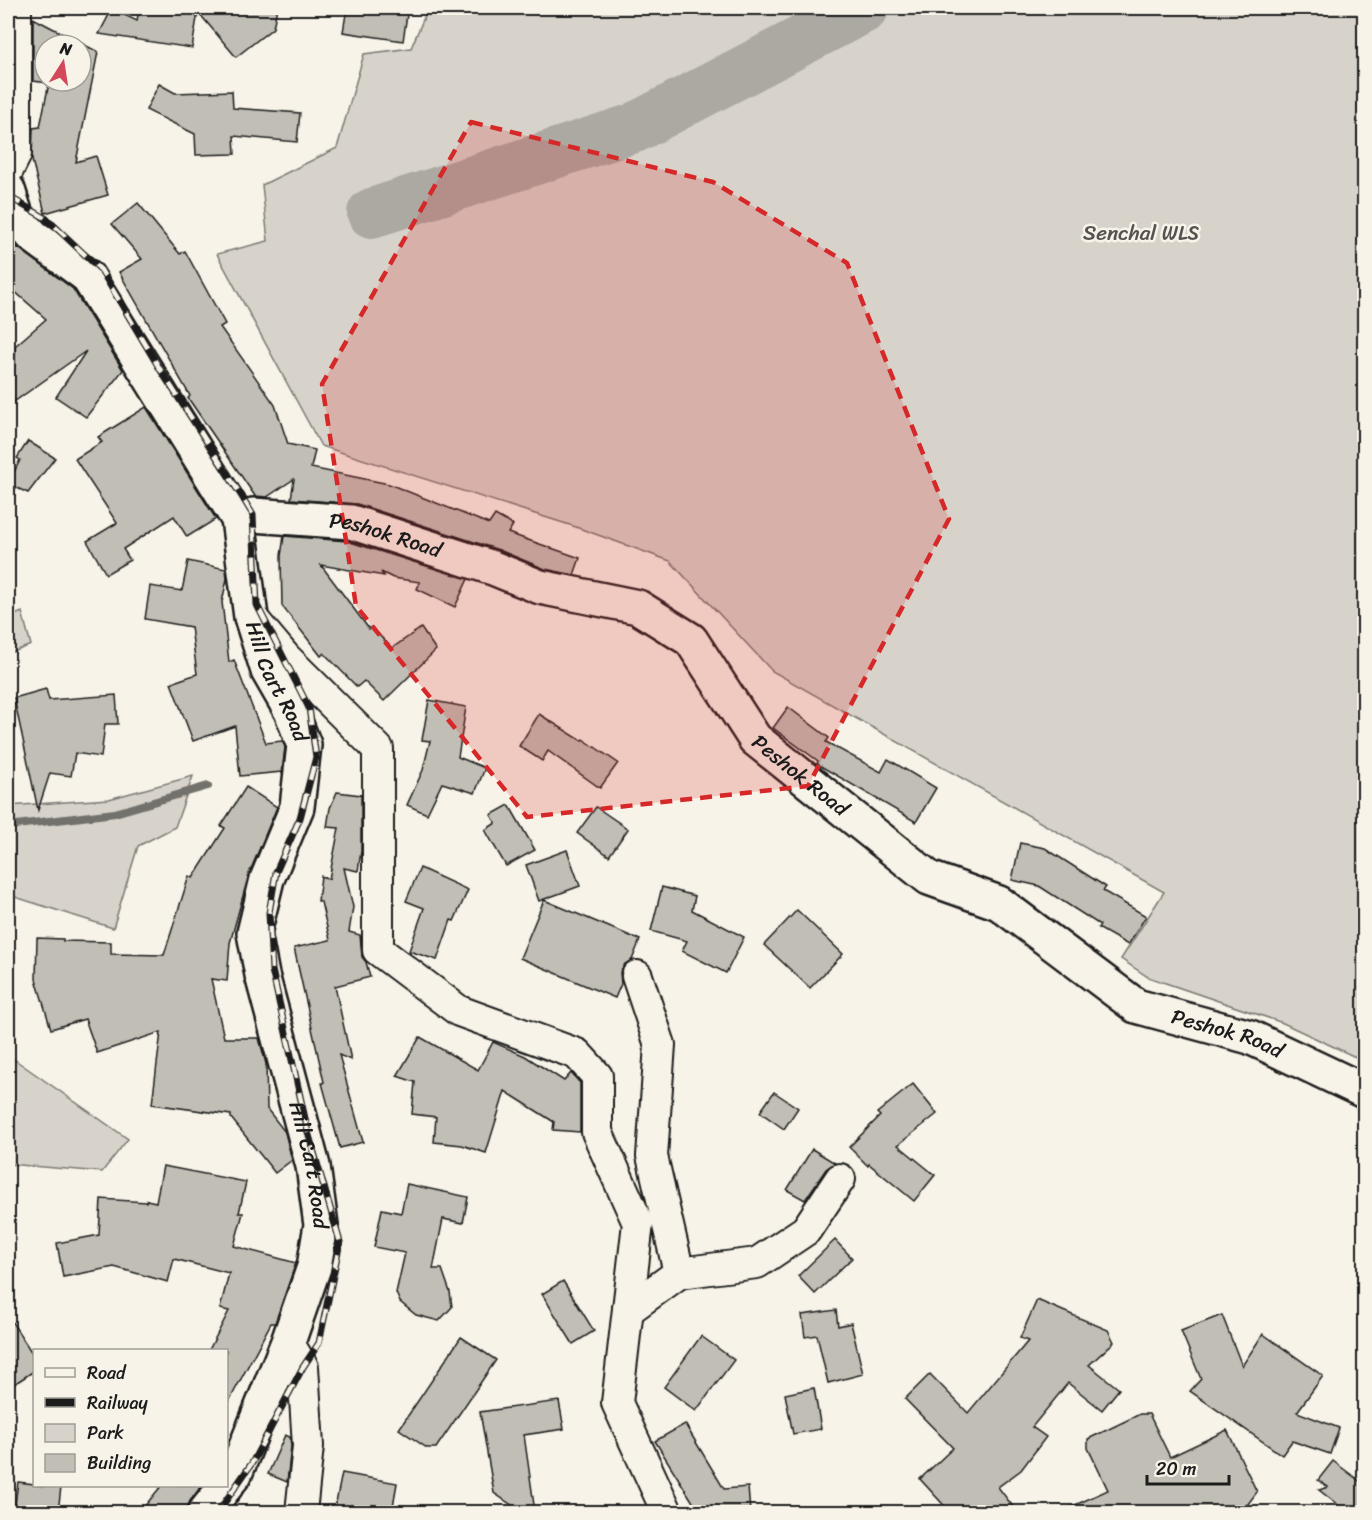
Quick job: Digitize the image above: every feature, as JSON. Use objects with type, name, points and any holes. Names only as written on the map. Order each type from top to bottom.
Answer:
[{"type":"main road","name":"Hill Cart Road","points":[[10,209],[33,236],[87,276],[237,519],[250,617],[268,670],[291,711],[304,745],[297,807],[267,879],[254,933],[262,975],[313,1166],[321,1224],[314,1267],[288,1342],[235,1474],[228,1483]]},
{"type":"main road","name":"Peshok Road","points":[[237,519],[252,515],[351,522],[493,568],[540,587],[638,607],[691,640],[755,739],[929,878],[999,903],[1136,1006],[1250,1037],[1365,1091]]},
{"type":"main road","name":"Hill Cart Road","points":[[205,1512],[224,1487]]},
{"type":"street","points":[[8,170],[16,154],[16,8]]},
{"type":"street","points":[[250,617],[285,657],[378,749],[378,950],[459,1011],[577,1054],[597,1076],[597,1132],[638,1223],[617,1404],[667,1512]]},
{"type":"street","points":[[638,976],[660,1045],[652,1156],[679,1273]]},
{"type":"street","points":[[628,1310],[679,1273],[757,1263],[806,1230],[840,1179]]},
{"type":"street","points":[[288,1342],[303,1367],[308,1446],[301,1512]]},
{"type":"highlighted area","points":[[471,122],[713,182],[847,263],[949,519],[808,786],[527,817],[356,606],[322,384]]},
{"type":"green space","name":"Senchal WLS","points":[[428,8],[825,8],[623,113],[370,204],[354,220],[374,226],[638,135],[882,8],[1364,8],[1364,1061],[1283,1023],[1148,977],[1121,959],[1164,892],[772,671],[670,561],[573,526],[321,446],[217,254],[268,241],[262,185],[337,148],[364,54],[411,48]]},
{"type":"green space","points":[[22,612],[31,645],[8,654],[8,618]]},
{"type":"green space","points":[[193,776],[175,827],[138,846],[113,928],[12,896],[8,898],[8,806],[109,799]]},
{"type":"green space","points":[[8,1055],[128,1139],[102,1172],[8,1164]]},
{"type":"building","points":[[139,8],[277,8],[273,28],[236,57],[198,12],[192,48],[99,34],[112,9],[137,21]]},
{"type":"building","points":[[347,8],[408,8],[403,41],[343,32]]},
{"type":"building","points":[[33,18],[62,33],[33,33]]},
{"type":"building","points":[[93,49],[98,52],[93,77]]},
{"type":"building","points":[[159,84],[175,93],[232,91],[233,108],[300,113],[297,142],[234,136],[235,154],[196,155],[195,134],[146,110]]},
{"type":"building","points":[[47,93],[90,93],[76,162],[96,156],[108,195],[45,213],[32,160],[33,128],[40,127]]},
{"type":"building","points":[[138,203],[180,254],[185,251],[225,324],[220,327],[275,405],[288,444],[315,450],[311,468],[389,484],[489,524],[495,515],[513,525],[508,533],[580,558],[574,575],[545,569],[499,550],[357,504],[291,499],[294,479],[267,497],[255,496],[188,398],[190,396],[119,272],[142,259],[112,224]]},
{"type":"building","points":[[8,244],[20,249],[73,289],[123,370],[86,417],[56,397],[86,351],[8,406],[8,369],[15,364],[15,346],[46,319],[8,288]]},
{"type":"building","points":[[146,407],[216,519],[187,537],[174,516],[123,549],[130,560],[106,574],[87,541],[117,523],[75,459],[102,442],[98,437]]},
{"type":"building","points":[[28,441],[55,458],[28,493],[8,484],[20,460],[17,458]]},
{"type":"building","points":[[284,536],[347,541],[468,579],[455,607],[417,589],[420,582],[393,578],[381,572],[384,576],[321,565],[369,629],[371,627],[392,648],[421,628],[436,650],[384,701],[364,681],[357,687],[324,653],[321,656],[282,606],[281,556]]},
{"type":"building","points":[[188,561],[226,569],[227,579],[222,602],[229,662],[234,660],[266,743],[282,741],[285,747],[282,772],[240,776],[235,726],[193,741],[171,683],[197,674],[191,627],[145,619],[150,586],[182,591]]},
{"type":"building","points":[[46,689],[49,700],[116,695],[118,724],[105,724],[101,757],[75,753],[71,776],[50,773],[38,810],[14,698]]},
{"type":"building","points":[[429,700],[466,707],[458,757],[485,768],[475,793],[442,783],[427,814],[407,805],[423,770],[430,741],[422,740]]},
{"type":"building","points":[[788,707],[829,738],[826,742],[881,772],[888,759],[936,788],[916,822],[817,764],[818,761],[773,728]]},
{"type":"building","points":[[539,714],[582,741],[583,739],[618,763],[600,788],[548,751],[542,761],[519,746]]},
{"type":"building","points":[[246,787],[277,807],[249,874],[230,943],[227,981],[211,979],[224,1038],[259,1038],[266,1064],[267,1109],[285,1132],[292,1160],[275,1173],[231,1118],[231,1115],[152,1104],[161,1032],[97,1053],[85,1019],[51,1029],[36,979],[37,938],[111,942],[111,954],[164,955],[189,876],[193,878],[225,828],[221,826]]},
{"type":"building","points":[[337,792],[361,795],[361,851],[358,871],[344,868],[353,907],[349,932],[360,935],[362,957],[366,962],[370,977],[335,986],[351,1060],[339,1055],[363,1142],[340,1148],[322,1083],[324,1082],[294,948],[330,940],[321,902],[318,901],[321,876],[329,879],[339,828],[327,827],[330,808]]},
{"type":"building","points":[[509,805],[535,850],[506,866],[485,830],[496,823],[491,815]]},
{"type":"building","points":[[596,807],[628,829],[609,856],[577,833]]},
{"type":"building","points":[[1020,843],[1045,848],[1106,887],[1103,891],[1146,916],[1128,945],[1098,928],[1100,925],[1039,886],[1012,880]]},
{"type":"building","points":[[567,850],[580,886],[539,901],[526,865]]},
{"type":"building","points":[[420,868],[468,890],[454,921],[451,920],[437,960],[409,951],[424,908],[406,901]]},
{"type":"building","points":[[662,887],[695,896],[692,910],[744,937],[726,973],[682,951],[687,941],[651,931]]},
{"type":"building","points":[[544,900],[640,940],[632,960],[625,964],[620,972],[621,984],[615,998],[520,958]]},
{"type":"building","points":[[797,910],[843,954],[810,988],[764,945]]},
{"type":"building","points":[[420,1037],[478,1070],[493,1042],[525,1056],[564,1081],[571,1073],[580,1083],[580,1132],[553,1130],[554,1122],[505,1091],[486,1153],[462,1145],[434,1142],[436,1117],[412,1114],[415,1082],[397,1076]]},
{"type":"building","points":[[913,1084],[937,1114],[898,1145],[935,1175],[914,1201],[869,1164],[868,1166],[849,1147],[880,1116],[877,1113]]},
{"type":"building","points":[[774,1092],[798,1108],[784,1129],[760,1112]]},
{"type":"building","points":[[812,1149],[835,1163],[826,1169],[805,1200],[787,1190]]},
{"type":"building","points":[[163,1166],[246,1182],[239,1213],[243,1213],[234,1246],[296,1263],[275,1323],[271,1323],[228,1403],[228,1349],[210,1349],[229,1311],[220,1309],[229,1273],[174,1259],[168,1282],[114,1267],[63,1277],[57,1243],[99,1235],[101,1199],[156,1202]]},
{"type":"building","points":[[407,1184],[468,1197],[463,1223],[443,1219],[433,1269],[442,1269],[450,1292],[452,1307],[439,1321],[416,1315],[400,1302],[396,1293],[405,1253],[374,1247],[382,1209],[401,1213]]},
{"type":"building","points":[[835,1240],[852,1258],[815,1294],[798,1276]]},
{"type":"building","points":[[563,1281],[594,1331],[573,1344],[542,1294]]},
{"type":"building","points":[[1037,1300],[1108,1330],[1114,1342],[1089,1365],[1119,1389],[1102,1410],[1068,1383],[1032,1427],[1046,1437],[1021,1470],[998,1487],[1017,1512],[950,1512],[920,1479],[953,1448],[905,1399],[930,1374],[968,1413],[1028,1341],[1020,1338]]},
{"type":"building","points":[[836,1310],[838,1326],[851,1323],[863,1374],[828,1383],[817,1335],[805,1337],[802,1315]]},
{"type":"building","points":[[1222,1315],[1242,1366],[1263,1334],[1323,1376],[1297,1412],[1339,1428],[1330,1454],[1292,1441],[1282,1455],[1190,1391],[1201,1379],[1181,1331]]},
{"type":"building","points":[[8,1316],[33,1354],[33,1372],[8,1388]]},
{"type":"building","points":[[701,1336],[734,1360],[696,1411],[664,1387]]},
{"type":"building","points":[[461,1337],[496,1360],[436,1448],[427,1448],[399,1429]]},
{"type":"building","points":[[814,1388],[821,1429],[793,1434],[785,1394]]},
{"type":"building","points":[[559,1401],[564,1429],[524,1435],[535,1512],[522,1512],[494,1493],[480,1412]]},
{"type":"building","points":[[1140,1414],[1149,1414],[1170,1457],[1227,1430],[1257,1492],[1242,1512],[1060,1512],[1108,1490],[1088,1448],[1088,1439]]},
{"type":"building","points":[[685,1424],[724,1489],[748,1487],[750,1512],[699,1512],[655,1441]]},
{"type":"building","points":[[285,1435],[290,1437],[291,1446],[287,1482],[268,1474]]},
{"type":"building","points":[[1333,1461],[1365,1485],[1365,1512],[1347,1512],[1319,1490],[1328,1487],[1318,1480]]},
{"type":"building","points":[[342,1473],[397,1483],[392,1512],[334,1512]]},
{"type":"building","points":[[18,1482],[33,1484],[33,1487],[61,1487],[58,1512],[14,1512]]},
{"type":"building","points":[[160,1487],[200,1487],[190,1501],[187,1512],[140,1512]]},
{"type":"waterway","points":[[372,213],[634,128],[864,8]]},
{"type":"waterway","points":[[8,826],[115,813],[208,786]]},
{"type":"railway","points":[[8,198],[47,219],[101,270],[160,369],[253,515],[257,605],[309,708],[316,757],[300,818],[276,872],[269,913],[272,970],[308,1132],[340,1242],[319,1343],[303,1367],[252,1463],[218,1512]]}]
